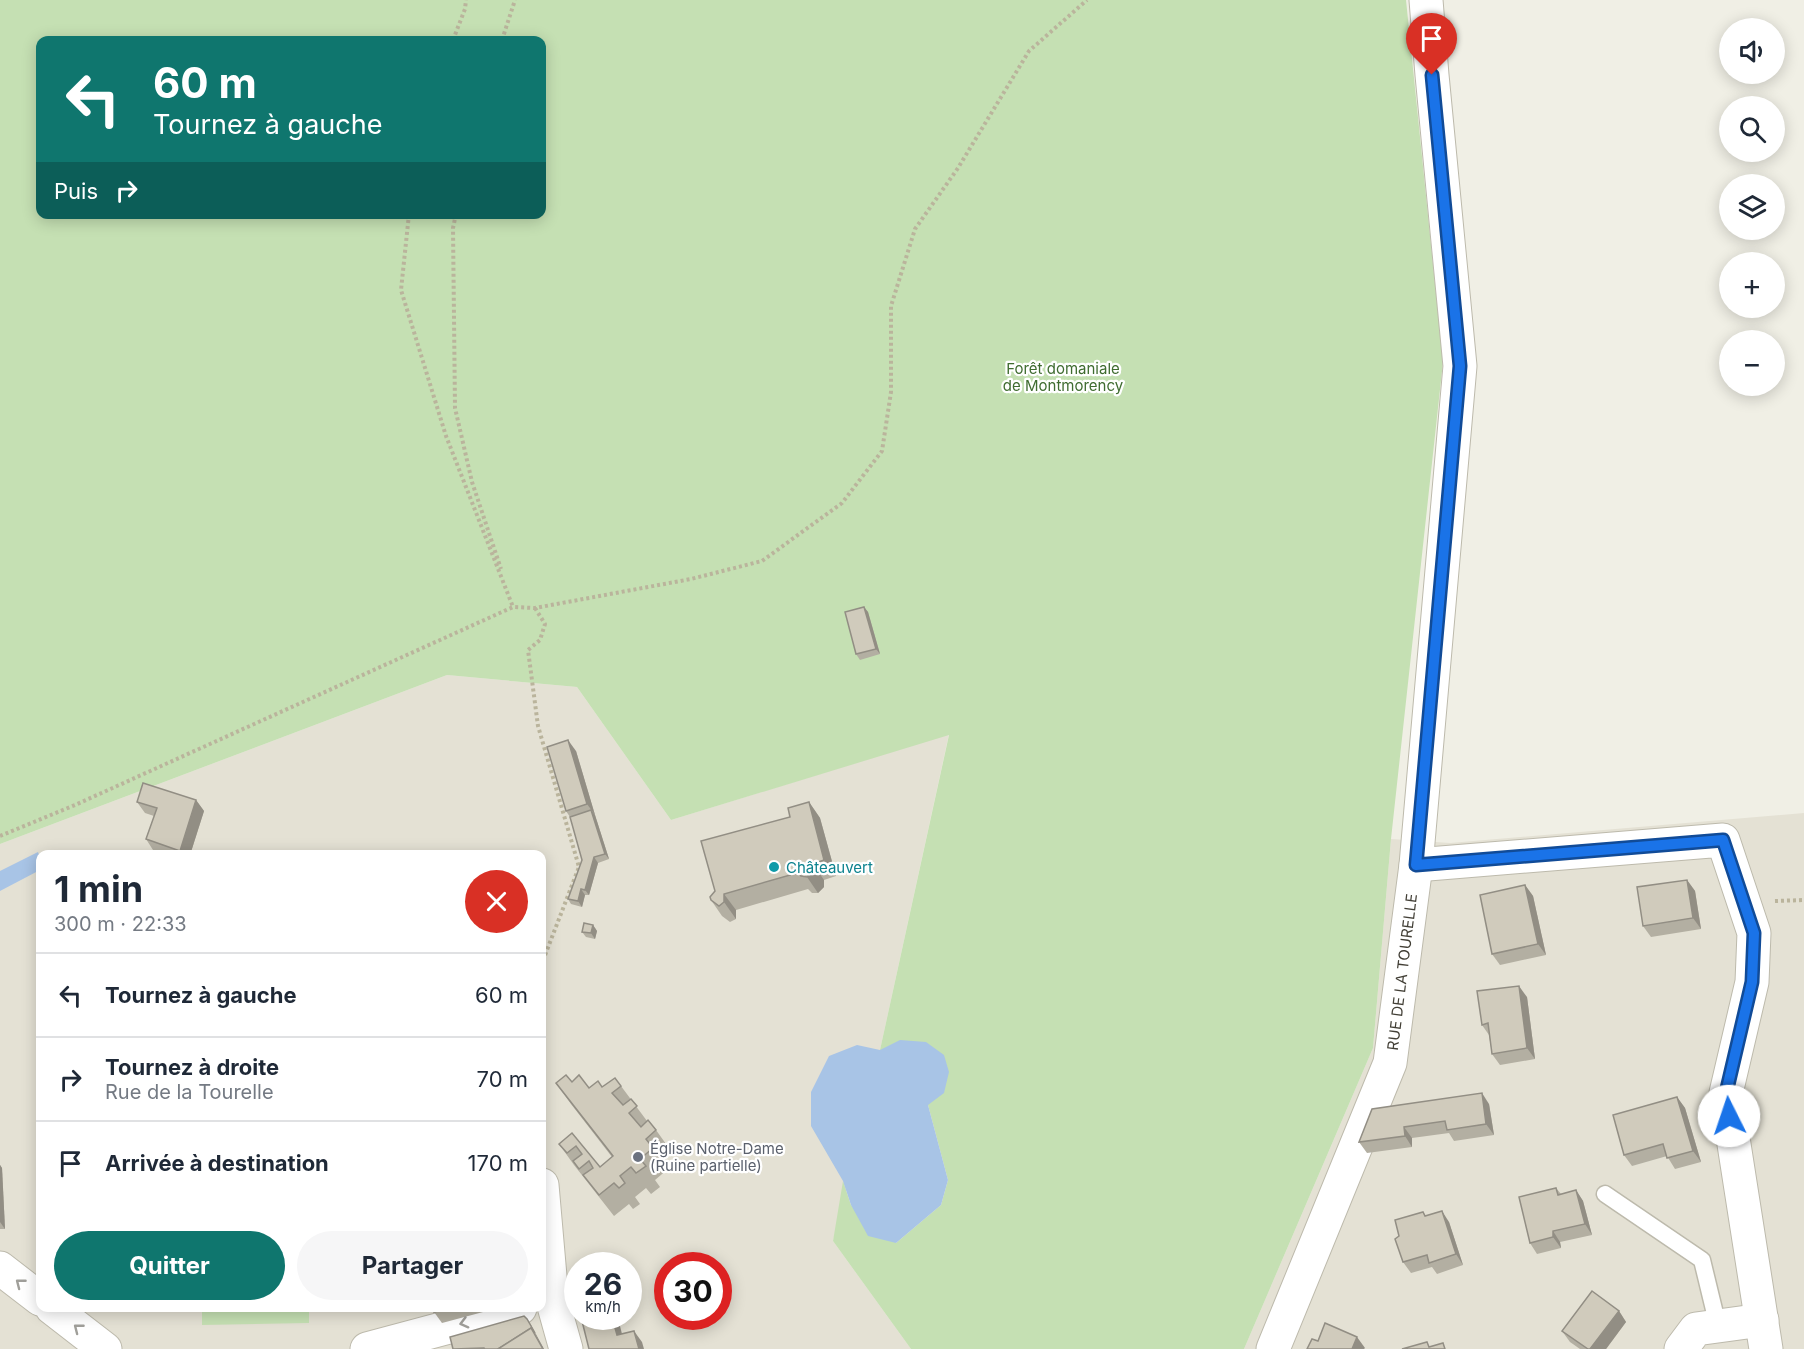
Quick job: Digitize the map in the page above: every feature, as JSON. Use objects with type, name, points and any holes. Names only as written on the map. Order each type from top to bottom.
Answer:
[{"type":"street","name":"RUE DE LA TOURELLE","points":[[1273,1349],[1390,1063],[1416,865],[1460,366],[1426,0]]},
{"type":"street","points":[[1416,865],[1723,840],[1754,933],[1752,982],[1726,1093],[1764,1335],[1718,1326],[1696,1329],[1681,1349]]},
{"type":"street","points":[[0,1268],[36,1296]]},
{"type":"street","points":[[546,1278],[547,1301],[566,1349]]},
{"type":"street","points":[[57,1312],[105,1349]]},
{"type":"street","points":[[367,1349],[505,1312]]},
{"type":"lane","points":[[1605,1194],[1702,1260],[1718,1326]]},
{"type":"path","points":[[455,36],[466,0]]},
{"type":"path","points":[[503,36],[515,0]]},
{"type":"path","points":[[0,836],[75,805],[513,607],[535,608],[691,579],[762,561],[842,503],[882,451],[891,392],[891,306],[915,229],[958,168],[1029,51],[1087,0]]},
{"type":"path","points":[[408,219],[401,290],[446,436],[513,607]]},
{"type":"path","points":[[455,219],[453,228],[455,408],[472,482],[513,607]]},
{"type":"path","points":[[535,608],[545,624],[540,640],[528,650],[538,726],[579,867],[546,953]]},
{"type":"shaded area","points":[[447,675],[577,687],[671,820],[949,734],[880,1050],[833,1241],[911,1349],[0,1349],[0,844]]},
{"type":"shaded area","points":[[1804,813],[1804,1349],[1244,1349],[1373,1048],[1391,839],[1450,843]]},
{"type":"green space","name":"Forêt domaniale de Montmorency","points":[[0,0],[1406,0],[1443,362],[1391,839],[1373,1048],[1244,1349],[911,1349],[833,1241],[843,1181],[851,1205],[896,1243],[941,1205],[948,1180],[928,1105],[880,1050],[949,735],[671,820],[577,687],[447,675],[0,844]]},
{"type":"green space","points":[[202,1312],[309,1312],[309,1323],[202,1325]]},
{"type":"water","points":[[36,853],[36,872],[0,891],[0,871]]},
{"type":"water","points":[[900,1040],[926,1042],[944,1055],[949,1072],[944,1093],[928,1105],[948,1180],[941,1205],[896,1243],[868,1236],[851,1205],[843,1181],[811,1126],[811,1092],[829,1056],[857,1045],[880,1050]]},
{"type":"building","points":[[864,607],[876,649],[856,654],[845,612]]},
{"type":"building","points":[[568,740],[587,804],[566,811],[547,747]]},
{"type":"building","points":[[143,783],[196,800],[180,850],[146,839],[157,808],[137,802]]},
{"type":"building","name":"Châteauvert","points":[[809,802],[824,860],[813,864],[813,870],[807,877],[797,873],[724,894],[724,902],[719,906],[711,900],[710,897],[715,891],[701,841],[790,817],[788,808]]},
{"type":"building","points":[[591,810],[605,854],[594,857],[585,890],[581,889],[578,901],[568,899],[582,860],[570,817]]},
{"type":"building","points":[[1687,880],[1693,918],[1643,926],[1637,887]]},
{"type":"building","points":[[1525,885],[1538,944],[1492,954],[1480,895]]},
{"type":"building","points":[[584,923],[593,925],[591,933],[582,932]]},
{"type":"building","points":[[1519,986],[1527,1048],[1492,1054],[1488,1023],[1482,1025],[1477,991]]},
{"type":"building","name":"Église Notre-Dame (Ruine partielle)","points":[[566,1075],[572,1082],[579,1075],[589,1088],[598,1081],[602,1087],[615,1078],[621,1086],[612,1093],[623,1105],[631,1099],[637,1106],[629,1113],[641,1127],[648,1120],[656,1130],[646,1139],[653,1148],[640,1159],[646,1166],[636,1173],[631,1167],[620,1176],[625,1183],[619,1188],[614,1183],[599,1195],[583,1175],[593,1168],[589,1161],[579,1169],[573,1161],[582,1154],[576,1146],[567,1153],[559,1144],[572,1133],[600,1167],[613,1156],[556,1083]]},
{"type":"building","points":[[1482,1093],[1486,1124],[1447,1130],[1445,1121],[1404,1127],[1405,1136],[1359,1142],[1372,1109]]},
{"type":"building","points":[[1677,1097],[1693,1151],[1667,1158],[1663,1144],[1624,1155],[1613,1115]]},
{"type":"building","points":[[1556,1188],[1558,1195],[1576,1190],[1585,1224],[1553,1231],[1553,1237],[1530,1243],[1519,1197]]},
{"type":"building","points":[[1442,1211],[1456,1254],[1429,1263],[1427,1255],[1403,1262],[1395,1239],[1399,1236],[1395,1220],[1423,1212],[1425,1216]]},
{"type":"building","points":[[1592,1291],[1619,1311],[1588,1349],[1562,1331]]},
{"type":"building","points":[[524,1316],[535,1333],[531,1328],[498,1349],[453,1349],[450,1337]]},
{"type":"building","points":[[1325,1323],[1357,1337],[1352,1349],[1307,1349],[1312,1339],[1318,1341]]},
{"type":"building","points":[[531,1328],[543,1349],[498,1349]]},
{"type":"building","points":[[584,1330],[616,1330],[617,1335],[634,1331],[639,1349],[589,1349]]},
{"type":"building","points":[[1427,1342],[1429,1347],[1443,1343],[1445,1349],[1402,1349]]},
{"type":"place","name":"Châteauvert","points":[[774,867]]},
{"type":"place","name":"Église Notre-Dame (Ruine partielle)","points":[[638,1157]]},
{"type":"route","points":[[1432,75],[1460,366],[1416,865],[1723,840],[1754,933],[1752,982],[1726,1093],[1729,1116]]}]
